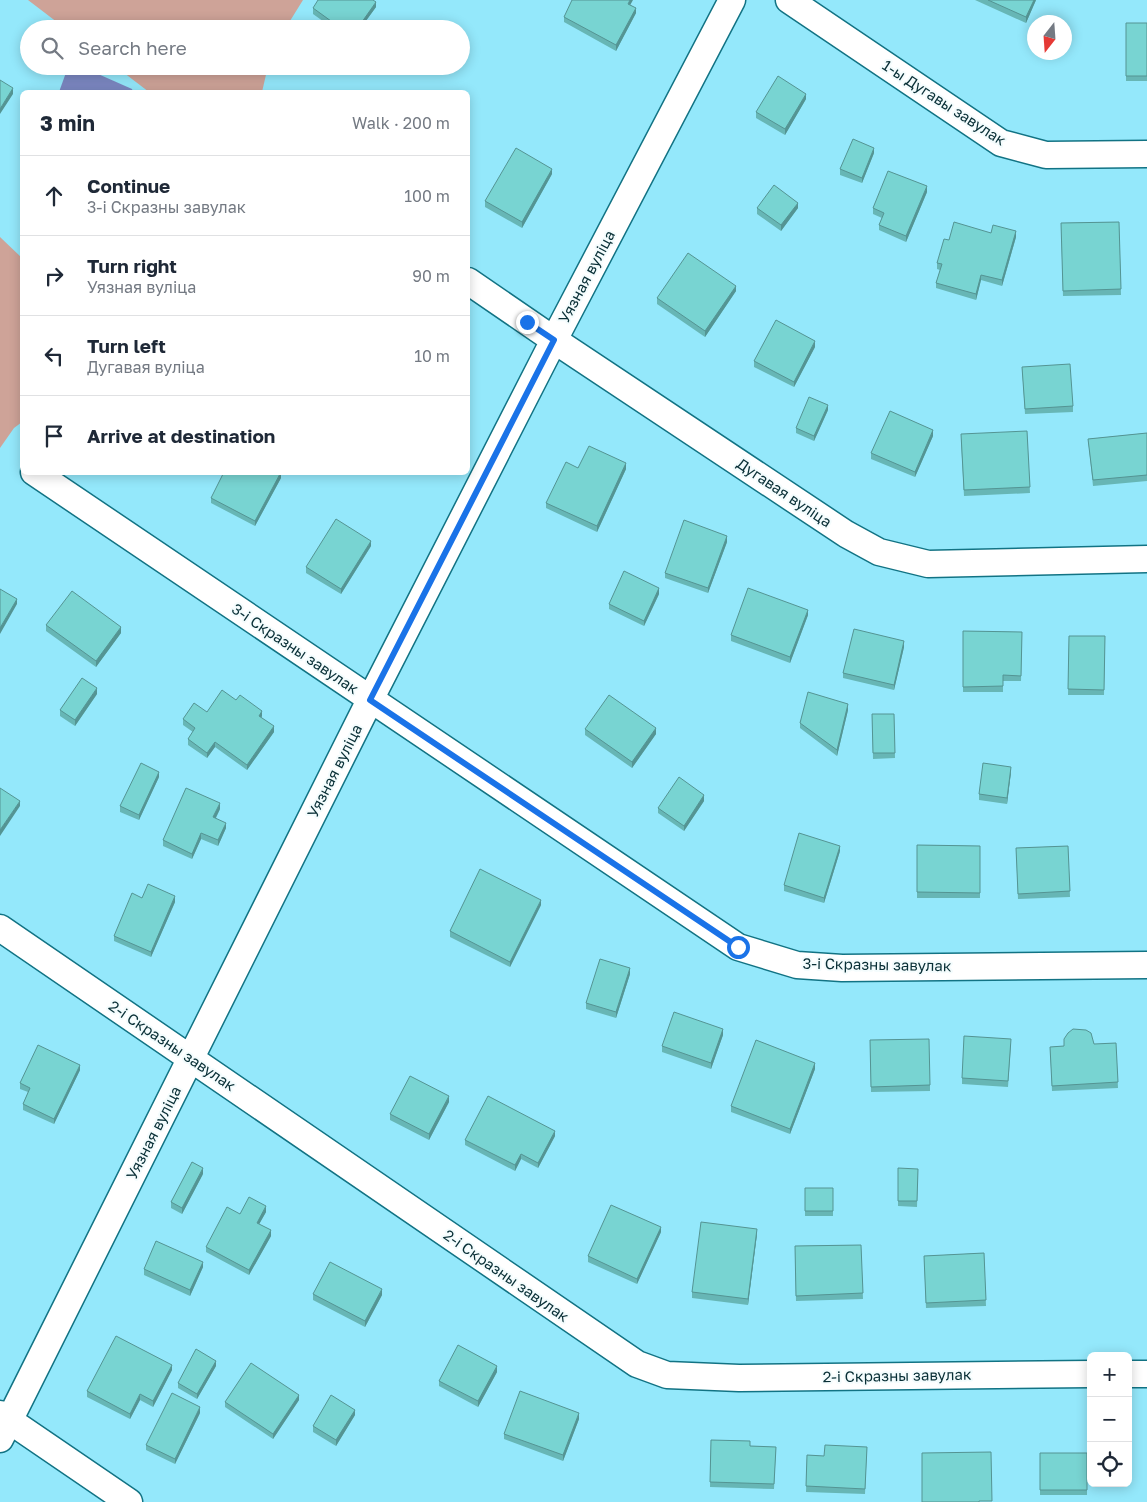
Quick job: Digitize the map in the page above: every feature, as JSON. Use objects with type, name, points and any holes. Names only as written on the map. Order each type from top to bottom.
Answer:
[{"type":"street","name":"Уязная вуліца","points":[[3,1424],[191,1058],[370,700],[554,340],[732,0]]},
{"type":"street","name":"1-ы Дугавы завулак","points":[[789,0],[1001,143],[1046,155],[1147,154]]},
{"type":"street","name":"Дугавая вуліца","points":[[470,281],[554,340],[846,534],[879,552],[928,564],[1147,559]]},
{"type":"street","name":"3-і Скразны завулак","points":[[38,475],[738,947],[796,965],[842,968],[1147,965]]},
{"type":"street","name":"2-і Скразны завулак","points":[[0,928],[637,1364],[667,1375],[739,1378],[1087,1374]]},
{"type":"street","points":[[1132,1374],[1147,1374]]},
{"type":"street","points":[[3,1424],[129,1502]]},
{"type":"shaded area","points":[[28,0],[303,0],[291,20],[54,20]]},
{"type":"shaded area","points":[[127,75],[266,75],[262,90],[146,90]]},
{"type":"shaded area","points":[[0,237],[20,256],[20,424],[14,428],[0,448]]},
{"type":"water","points":[[65,75],[100,75],[132,90],[60,90]]},
{"type":"building","points":[[318,0],[373,0],[376,2],[363,20],[330,20],[313,8]]},
{"type":"building","points":[[572,0],[630,0],[628,4],[636,8],[616,45],[564,17]]},
{"type":"building","points":[[988,0],[1034,0],[1026,17]]},
{"type":"building","points":[[1126,23],[1147,23],[1147,76],[1126,76]]},
{"type":"building","points":[[778,76],[806,94],[785,129],[756,112]]},
{"type":"building","points":[[0,80],[13,88],[0,109]]},
{"type":"building","points":[[853,139],[874,148],[862,178],[840,169]]},
{"type":"building","points":[[516,148],[552,169],[522,222],[485,201]]},
{"type":"building","points":[[888,171],[927,186],[906,236],[879,225],[884,213],[873,208]]},
{"type":"building","points":[[774,185],[798,203],[781,225],[757,208]]},
{"type":"building","points":[[954,222],[991,233],[993,225],[1016,231],[1002,280],[981,275],[976,294],[936,283],[942,264],[937,263],[944,239],[949,240]]},
{"type":"building","points":[[1119,222],[1121,289],[1063,291],[1061,223]]},
{"type":"building","points":[[688,253],[736,286],[705,331],[657,298]]},
{"type":"building","points":[[776,320],[815,341],[794,382],[754,361]]},
{"type":"building","points":[[1070,364],[1073,406],[1025,409],[1022,367]]},
{"type":"building","points":[[809,397],[828,405],[814,436],[796,428]]},
{"type":"building","points":[[890,411],[933,430],[915,472],[871,453]]},
{"type":"building","points":[[1027,431],[1030,487],[964,490],[961,434]]},
{"type":"building","points":[[1147,433],[1147,475],[1093,480],[1088,439]]},
{"type":"building","points":[[589,446],[626,463],[597,526],[546,503],[566,462],[578,468]]},
{"type":"building","points":[[222,475],[279,475],[255,521],[211,498]]},
{"type":"building","points":[[336,519],[371,541],[341,589],[306,567]]},
{"type":"building","points":[[684,520],[727,536],[708,588],[665,573]]},
{"type":"building","points":[[624,571],[659,588],[644,621],[609,604]]},
{"type":"building","points":[[748,588],[808,610],[790,657],[731,635]]},
{"type":"building","points":[[0,589],[17,599],[0,628]]},
{"type":"building","points":[[72,591],[121,627],[96,661],[46,625]]},
{"type":"building","points":[[854,629],[904,641],[894,685],[843,673]]},
{"type":"building","points":[[963,631],[1022,632],[1021,676],[1003,675],[1003,686],[963,687]]},
{"type":"building","points":[[1069,636],[1105,636],[1104,690],[1068,689]]},
{"type":"building","points":[[82,678],[97,688],[75,720],[60,710]]},
{"type":"building","points":[[222,690],[236,700],[240,695],[262,711],[259,716],[274,726],[247,765],[215,742],[207,753],[188,739],[195,728],[183,719],[194,703],[207,712]]},
{"type":"building","points":[[808,692],[848,704],[837,750],[800,723]]},
{"type":"building","points":[[609,695],[656,728],[632,762],[585,729]]},
{"type":"building","points":[[872,714],[894,714],[895,753],[873,753]]},
{"type":"building","points":[[141,763],[159,772],[139,815],[120,806]]},
{"type":"building","points":[[983,763],[1011,767],[1007,798],[979,794]]},
{"type":"building","points":[[679,777],[704,795],[684,826],[658,808]]},
{"type":"building","points":[[0,788],[20,801],[0,830]]},
{"type":"building","points":[[186,788],[220,803],[213,817],[226,823],[218,840],[201,833],[192,854],[163,840]]},
{"type":"building","points":[[799,833],[840,846],[824,898],[784,885]]},
{"type":"building","points":[[917,845],[980,846],[980,893],[917,892]]},
{"type":"building","points":[[1068,846],[1070,891],[1018,894],[1016,848]]},
{"type":"building","points":[[480,869],[541,900],[510,962],[450,931]]},
{"type":"building","points":[[148,884],[175,896],[151,952],[114,936],[132,893],[142,898]]},
{"type":"building","points":[[600,959],[630,968],[616,1012],[586,1003]]},
{"type":"building","points":[[674,1012],[723,1029],[711,1063],[662,1046]]},
{"type":"building","points":[[1073,1029],[1086,1030],[1091,1033],[1094,1044],[1116,1043],[1118,1082],[1052,1086],[1050,1047],[1064,1046],[1064,1039]]},
{"type":"building","points":[[964,1036],[1011,1039],[1008,1081],[962,1078]]},
{"type":"building","points":[[929,1039],[930,1085],[871,1087],[870,1040]]},
{"type":"building","points":[[756,1040],[815,1063],[790,1129],[731,1106]]},
{"type":"building","points":[[38,1045],[80,1065],[54,1119],[23,1104],[30,1088],[20,1083]]},
{"type":"building","points":[[410,1076],[449,1096],[429,1134],[390,1114]]},
{"type":"building","points":[[488,1096],[555,1131],[538,1163],[521,1154],[515,1165],[465,1140]]},
{"type":"building","points":[[192,1162],[203,1168],[182,1208],[171,1202]]},
{"type":"building","points":[[898,1168],[918,1169],[917,1201],[898,1201]]},
{"type":"building","points":[[805,1188],[833,1188],[833,1211],[805,1211]]},
{"type":"building","points":[[249,1197],[266,1206],[257,1223],[271,1230],[249,1270],[206,1247],[227,1207],[240,1214]]},
{"type":"building","points":[[611,1205],[661,1227],[637,1279],[588,1256]]},
{"type":"building","points":[[701,1222],[757,1229],[748,1299],[692,1292]]},
{"type":"building","points":[[156,1241],[203,1262],[190,1290],[144,1269]]},
{"type":"building","points":[[861,1245],[863,1293],[796,1296],[795,1246]]},
{"type":"building","points":[[984,1253],[986,1300],[926,1303],[924,1256]]},
{"type":"building","points":[[330,1262],[382,1289],[365,1321],[313,1294]]},
{"type":"building","points":[[116,1336],[172,1365],[153,1401],[140,1394],[130,1414],[87,1391]]},
{"type":"building","points":[[458,1345],[497,1366],[478,1401],[439,1381]]},
{"type":"building","points":[[196,1349],[216,1361],[197,1394],[178,1383]]},
{"type":"building","points":[[251,1363],[299,1395],[273,1434],[225,1402]]},
{"type":"building","points":[[520,1391],[579,1413],[563,1455],[504,1434]]},
{"type":"building","points":[[172,1393],[200,1407],[175,1459],[146,1445]]},
{"type":"building","points":[[331,1395],[355,1410],[336,1440],[313,1426]]},
{"type":"building","points":[[711,1440],[750,1441],[750,1446],[776,1447],[774,1484],[710,1482]]},
{"type":"building","points":[[825,1445],[867,1447],[865,1489],[806,1486],[807,1455],[824,1456]]},
{"type":"building","points":[[991,1452],[992,1501],[922,1502],[922,1453]]},
{"type":"building","points":[[1040,1453],[1087,1453],[1087,1490],[1040,1490]]},
{"type":"route","points":[[527,322],[554,340],[370,700],[738,947]]}]
